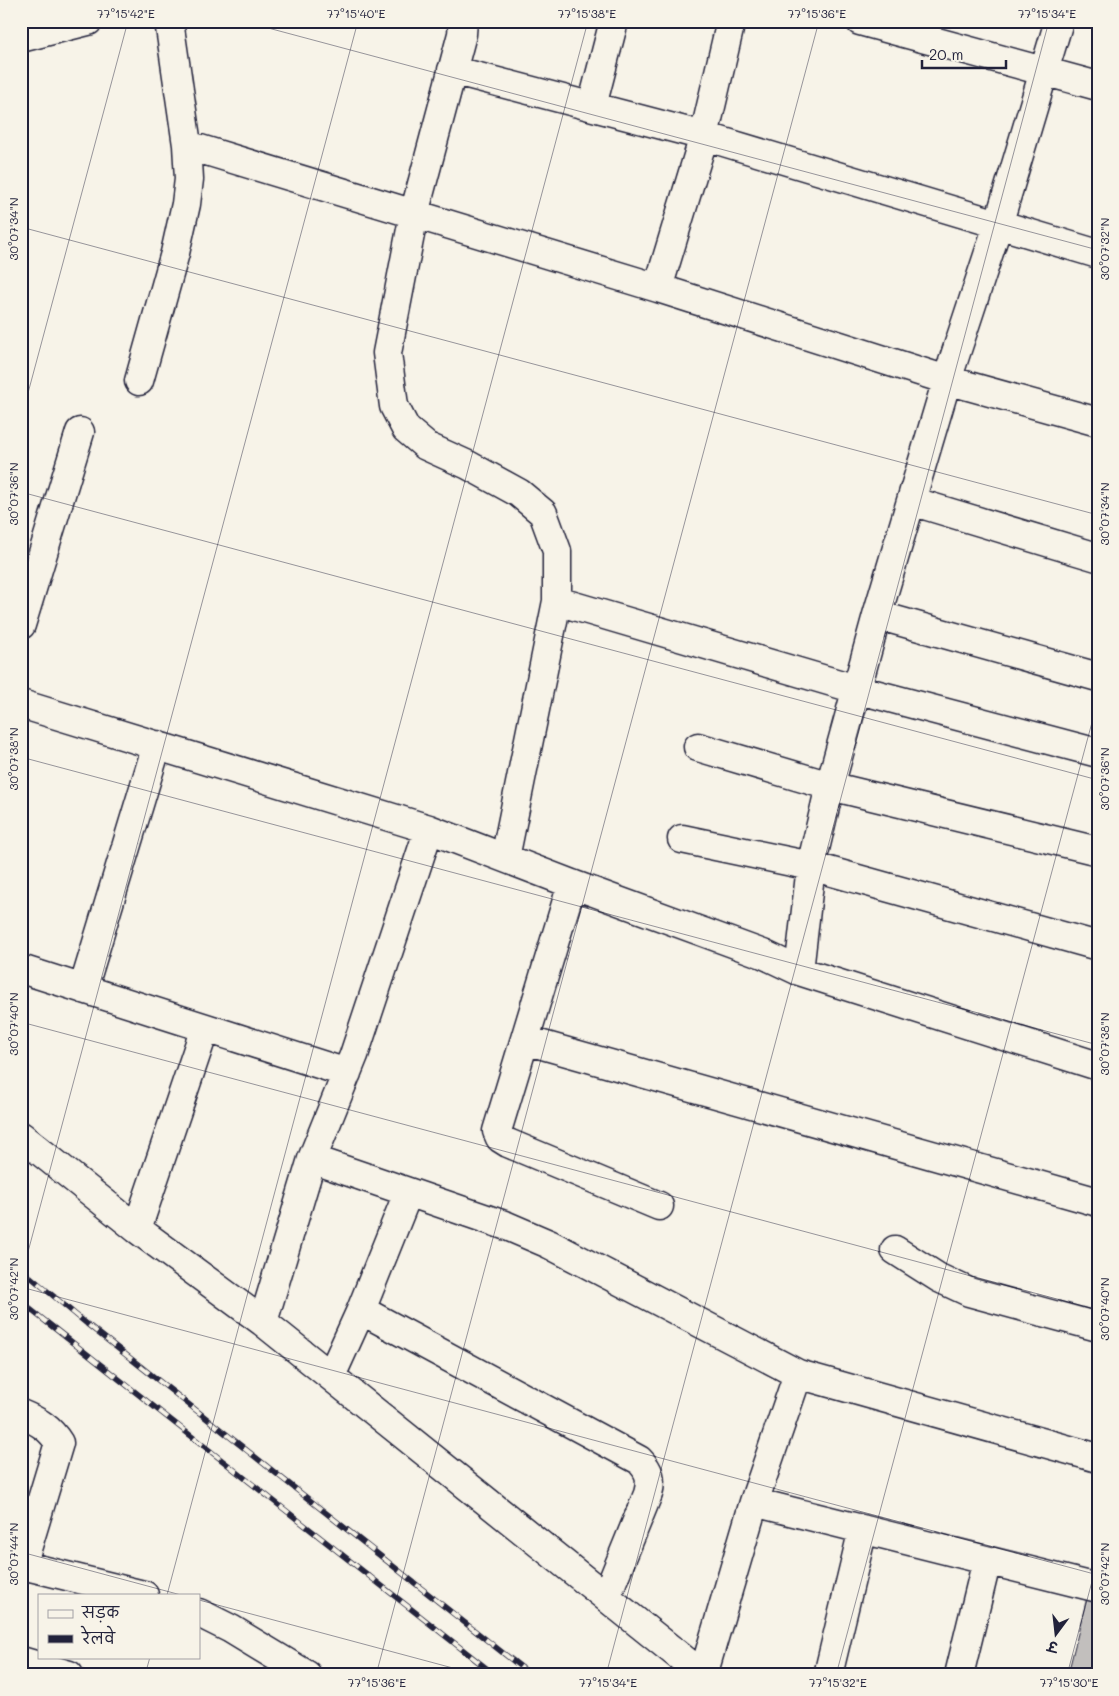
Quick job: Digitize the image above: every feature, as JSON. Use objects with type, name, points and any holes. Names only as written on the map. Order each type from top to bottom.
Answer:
[{"type":"street","points":[[22,40],[88,21]]},
{"type":"street","points":[[139,381],[175,253],[186,204],[188,179],[186,145],[169,21]]},
{"type":"street","points":[[463,21],[414,214],[387,353],[394,406],[406,429],[426,446],[468,465],[519,493],[543,513],[558,551],[557,601],[505,858]]},
{"type":"street","points":[[592,106],[614,21]]},
{"type":"street","points":[[658,288],[704,136],[731,21]]},
{"type":"street","points":[[860,21],[1098,86]]},
{"type":"street","points":[[799,971],[812,866],[830,786],[856,689],[911,501],[998,225],[1059,21]]},
{"type":"street","points":[[452,70],[704,136],[1098,254]]},
{"type":"street","points":[[186,145],[658,288],[948,380],[1098,422]]},
{"type":"street","points":[[21,625],[80,432]]},
{"type":"street","points":[[911,501],[1097,557]]},
{"type":"street","points":[[557,601],[856,689],[1098,752]]},
{"type":"street","points":[[877,615],[1098,677]]},
{"type":"street","points":[[21,704],[430,829],[572,884],[763,954],[799,971],[1098,1066]]},
{"type":"street","points":[[83,989],[157,746]]},
{"type":"street","points":[[698,747],[830,786],[1098,851]]},
{"type":"street","points":[[263,1322],[312,1159],[347,1073],[430,829]]},
{"type":"street","points":[[682,839],[812,866],[1098,946]]},
{"type":"street","points":[[572,884],[497,1131],[500,1138],[660,1206]]},
{"type":"street","points":[[21,970],[347,1073]]},
{"type":"street","points":[[137,1229],[205,1028]]},
{"type":"street","points":[[525,1040],[1098,1202]]},
{"type":"street","points":[[21,1136],[137,1229],[263,1322],[703,1675],[754,1502],[798,1374]]},
{"type":"street","points":[[312,1159],[507,1226],[549,1244],[798,1374],[1098,1458]]},
{"type":"street","points":[[331,1376],[362,1310],[408,1193]]},
{"type":"street","points":[[895,1250],[939,1278],[969,1292],[1098,1328]]},
{"type":"street","points":[[362,1310],[639,1460],[649,1470],[651,1483],[648,1494],[606,1597]]},
{"type":"street","points":[[21,1414],[37,1421],[52,1432],[59,1443],[22,1567],[140,1594]]},
{"type":"street","points":[[754,1502],[1098,1588]]},
{"type":"street","points":[[828,1675],[863,1529]]},
{"type":"street","points":[[958,1675],[987,1560]]},
{"type":"street","points":[[200,1614],[231,1629],[307,1675]]},
{"type":"street","points":[[21,1661],[69,1675]]},
{"type":"building","points":[[1088,1593],[1098,1595],[1098,1675],[1072,1675],[1068,1674]]},
{"type":"railway","points":[[21,1269],[87,1324],[531,1675]]},
{"type":"railway","points":[[21,1302],[495,1675]]}]
